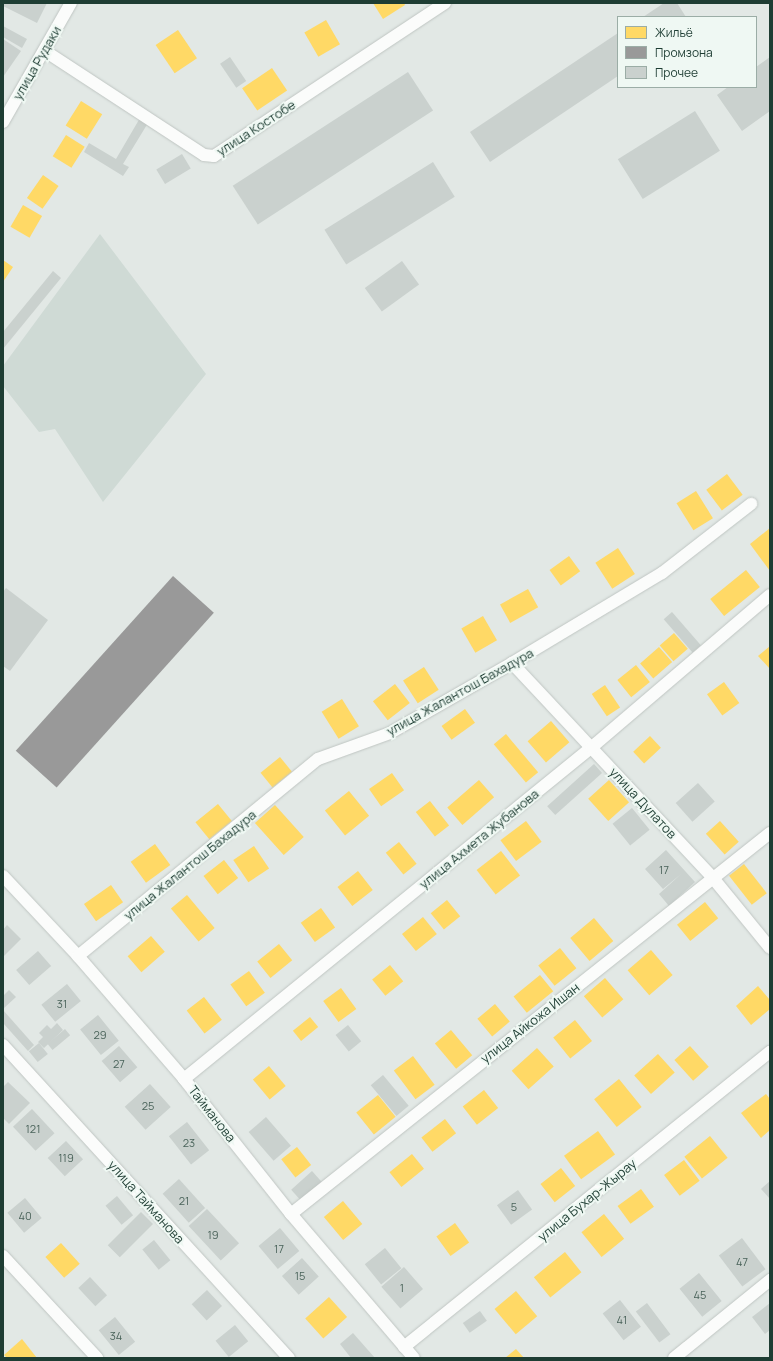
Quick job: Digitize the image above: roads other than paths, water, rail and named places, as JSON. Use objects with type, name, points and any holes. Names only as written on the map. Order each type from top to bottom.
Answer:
[{"type":"street","name":"улица Рудаки","points":[[3,122],[45,52],[71,3]]},
{"type":"street","name":"улица Костобе","points":[[45,52],[204,155],[214,156],[445,3]]},
{"type":"street","name":"улица Жалантош Бахадура","points":[[78,956],[318,759],[390,733],[512,663],[662,573],[751,504]]},
{"type":"street","name":"улица Ахмета Жубанова","points":[[184,1080],[592,747],[770,595]]},
{"type":"street","name":"улица Дулатов","points":[[512,663],[713,878],[770,948]]},
{"type":"street","name":"улица Айкожа Ишан","points":[[291,1214],[770,833]]},
{"type":"street","name":"Тайманова","points":[[3,876],[78,956],[184,1080],[291,1214],[414,1358]]},
{"type":"street","name":"улица Тайманова","points":[[3,1045],[289,1358]]},
{"type":"street","name":"улица Бухар-Жырау","points":[[404,1347],[770,1052]]},
{"type":"street","points":[[5,1264],[97,1358]]},
{"type":"street","points":[[674,1358],[770,1280]]}]
